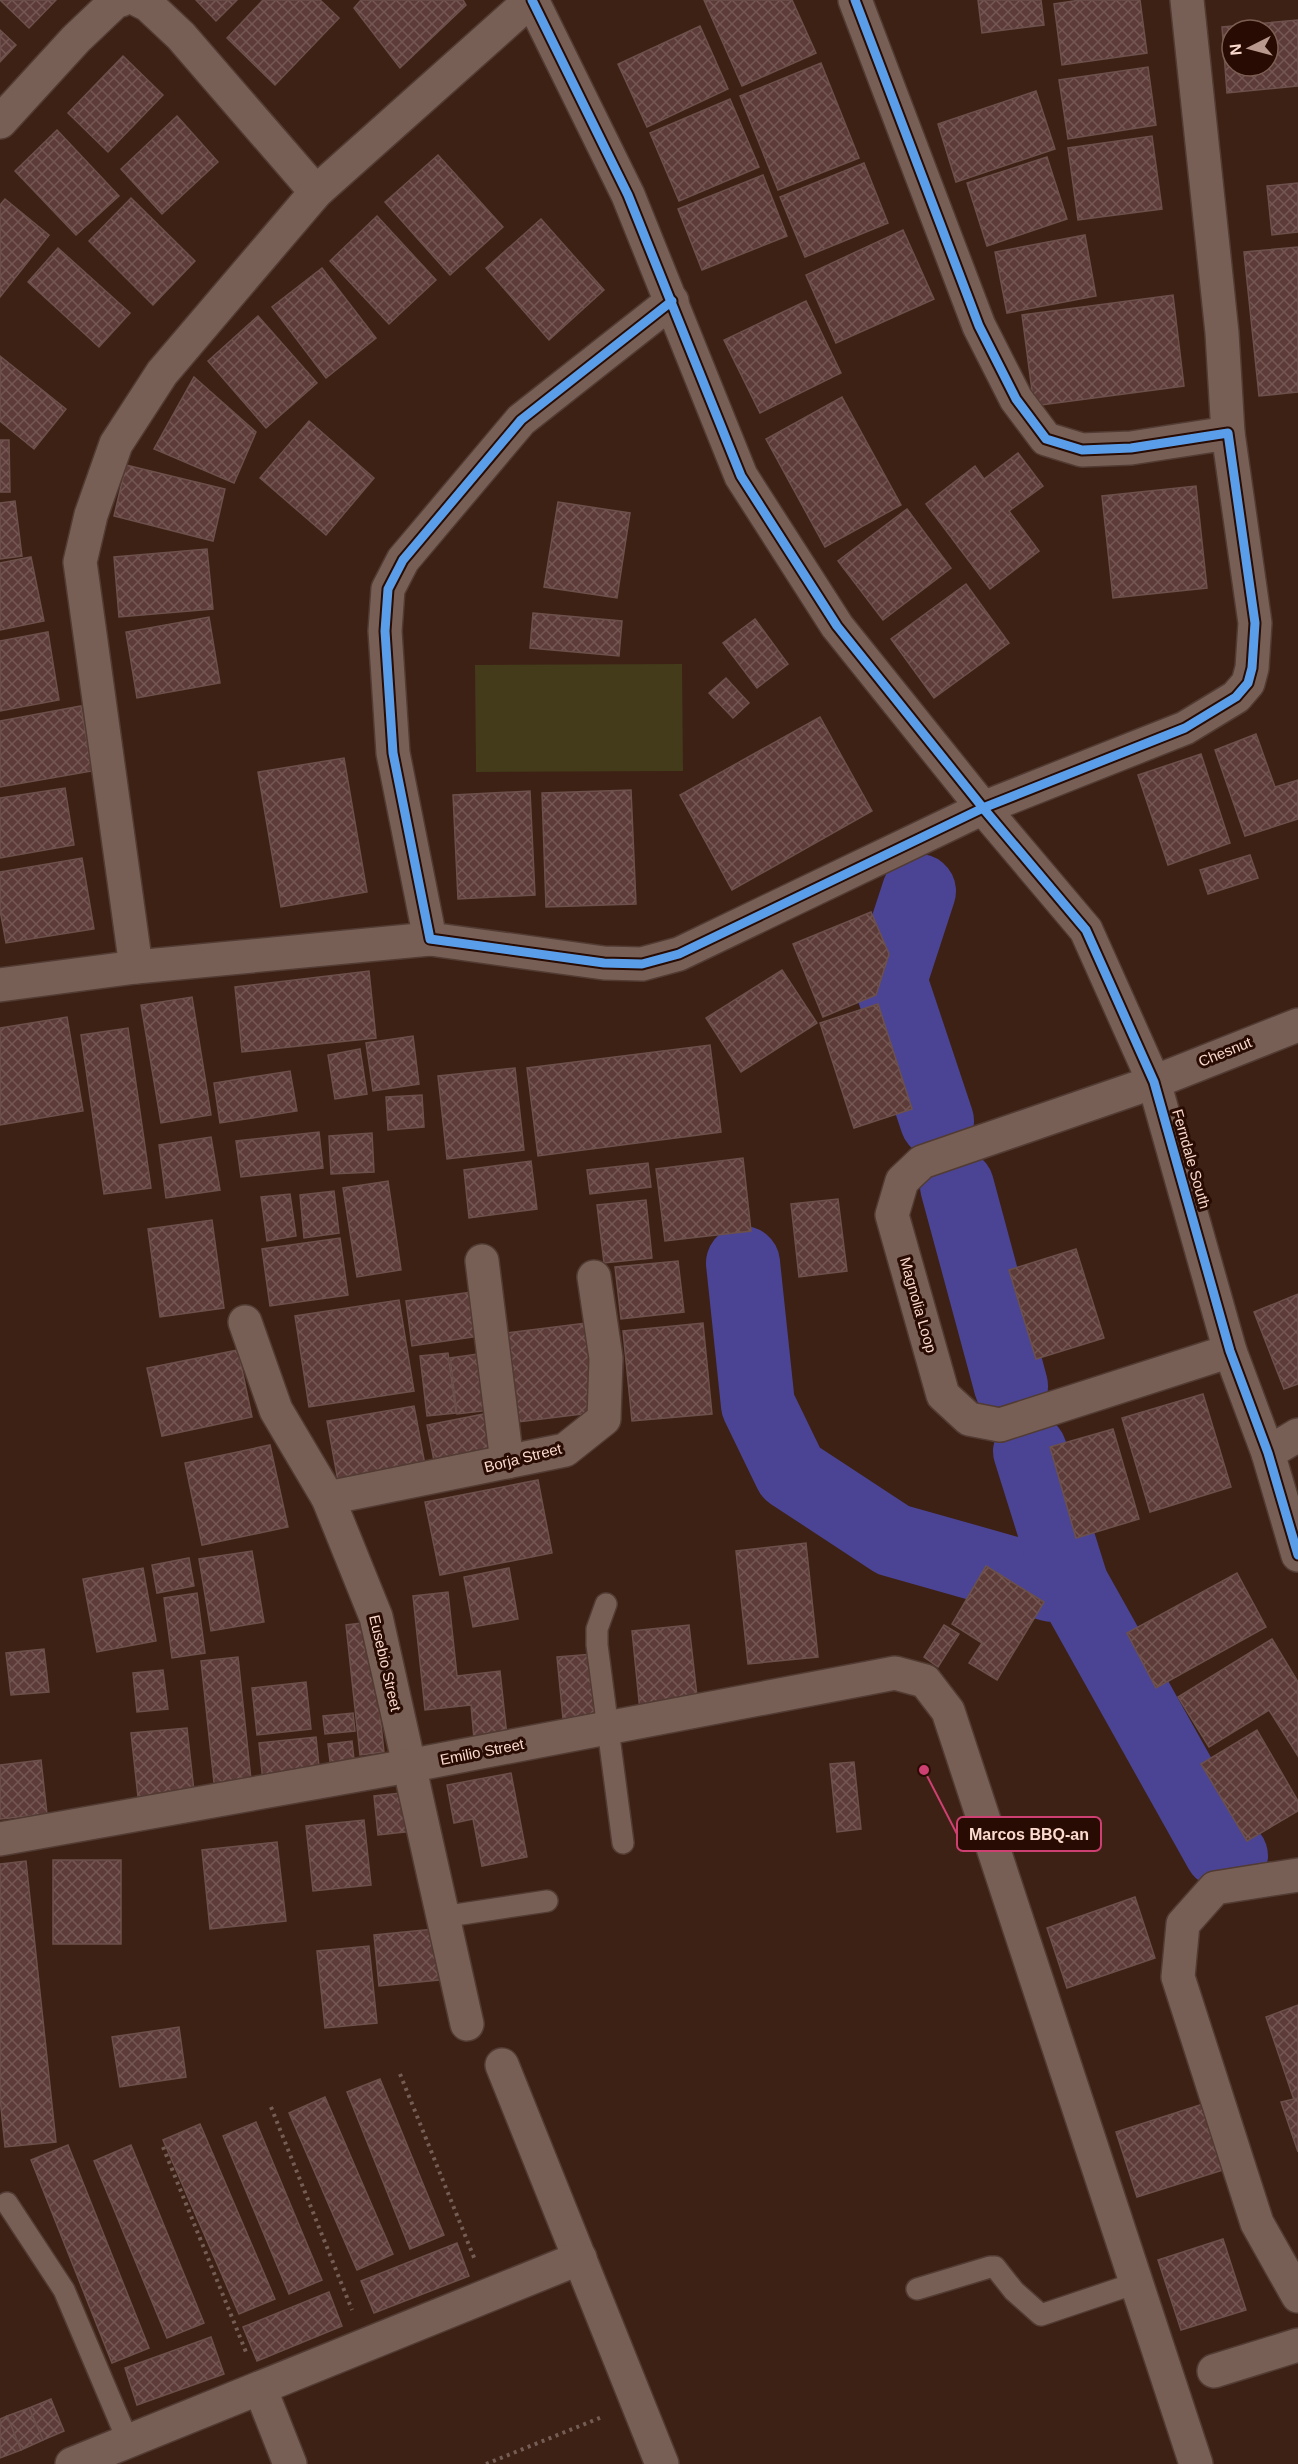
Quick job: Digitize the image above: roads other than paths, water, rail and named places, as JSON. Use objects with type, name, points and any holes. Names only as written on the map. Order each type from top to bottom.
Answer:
[{"type":"street","points":[[0,122],[76,39],[116,1],[121,0]]},
{"type":"street","points":[[138,0],[148,5],[181,36],[316,192]]},
{"type":"street","points":[[136,967],[80,562],[91,515],[116,444],[162,373],[316,192],[531,0]]},
{"type":"street","name":"Ferndale South","points":[[531,0],[628,195],[741,476],[837,626],[983,808],[1086,930],[1154,1082],[1230,1351],[1268,1453],[1298,1555]]},
{"type":"street","points":[[855,0],[979,326],[1016,399],[1046,439],[1082,450],[1131,448],[1228,433]]},
{"type":"street","points":[[0,985],[136,967],[430,939],[604,963],[642,964],[680,954],[983,808],[1185,728],[1236,697],[1248,682],[1252,668],[1255,622],[1228,433],[1222,333],[1187,0]]},
{"type":"street","points":[[430,939],[393,753],[385,632],[388,589],[403,560],[521,420],[672,301]]},
{"type":"street","name":"Chesnut","points":[[1154,1082],[1298,1025]]},
{"type":"street","name":"Magnolia Loop","points":[[1154,1082],[922,1162],[902,1181],[892,1215],[943,1395],[969,1419],[1000,1425],[1230,1351]]},
{"type":"street","points":[[482,1261],[507,1462]]},
{"type":"street","name":"Borja Street","points":[[328,1498],[566,1450],[604,1419],[606,1358],[594,1277]]},
{"type":"street","name":"Eusebio Street","points":[[245,1322],[276,1410],[328,1498],[376,1617],[466,2024]]},
{"type":"street","points":[[1268,1453],[1298,1434]]},
{"type":"street","name":"Emilio Street","points":[[0,1839],[408,1766],[895,1673],[925,1681],[948,1711],[1196,2464]]},
{"type":"street","points":[[1298,1875],[1215,1888],[1183,1924],[1178,1977],[1257,2223],[1298,2296]]},
{"type":"street","points":[[502,2065],[662,2464]]},
{"type":"street","points":[[72,2464],[580,2258]]},
{"type":"street","points":[[1214,2371],[1298,2345]]},
{"type":"street","points":[[260,2388],[290,2464]]},
{"type":"lane","points":[[606,1604],[597,1637],[622,1844]]},
{"type":"lane","points":[[442,1917],[547,1901]]},
{"type":"lane","points":[[7,2203],[64,2290],[128,2441]]},
{"type":"lane","points":[[917,2289],[990,2266],[994,2267],[1014,2291],[1041,2315],[1136,2283]]},
{"type":"waterway","points":[[919,891],[890,980],[937,1121]]},
{"type":"waterway","points":[[957,1186],[1011,1386]]},
{"type":"waterway","points":[[743,1263],[758,1405],[791,1473],[893,1540],[1052,1585],[1072,1585]]},
{"type":"waterway","points":[[1030,1451],[1072,1585],[1221,1851],[1231,1856]]},
{"type":"place","name":"Marcos BBQ-an","points":[[924,1770]]}]
